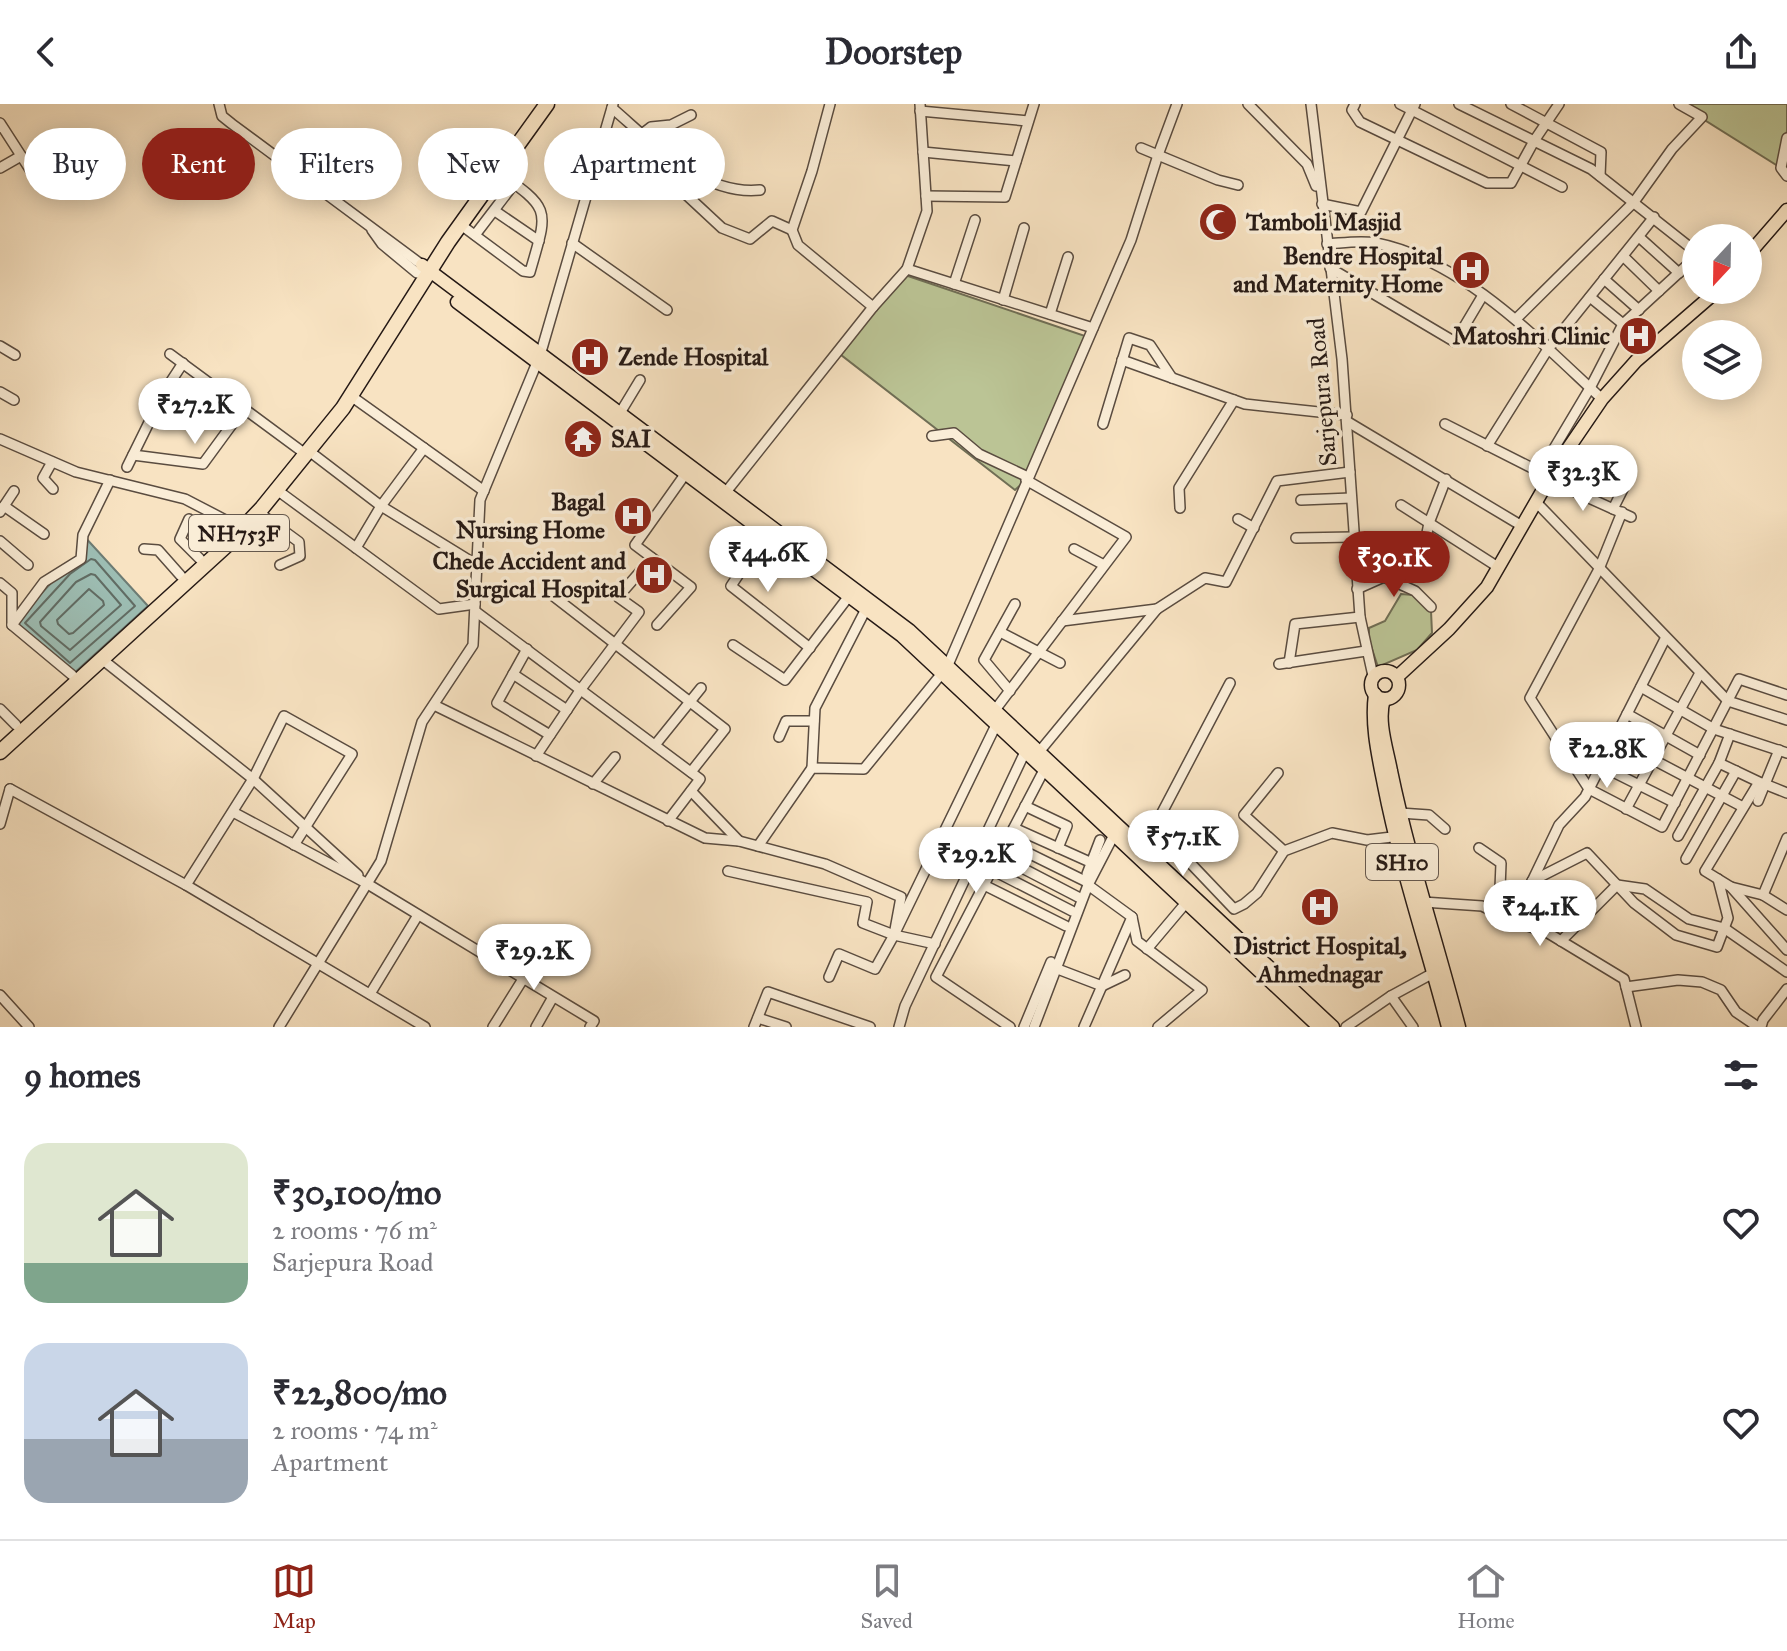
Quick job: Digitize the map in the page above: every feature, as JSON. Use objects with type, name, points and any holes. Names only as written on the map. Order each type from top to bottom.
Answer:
[{"type":"highway","name":"NH753F","points":[[0,752],[228,544],[277,490],[536,104]]},
{"type":"highway","name":"NH753F","points":[[528,130],[547,104]]},
{"type":"highway","name":"NH753F","points":[[0,741],[200,559],[304,450],[351,396],[423,272],[478,200]]},
{"type":"main road","points":[[1762,239],[1787,210]]},
{"type":"main road","points":[[423,272],[620,413],[898,621],[996,725],[1044,770],[1116,831],[1141,847],[1333,1027]]},
{"type":"main road","points":[[1397,677],[1449,629],[1487,587],[1549,480],[1602,399],[1636,361],[1702,304]]},
{"type":"main road","points":[[539,356],[995,710],[1185,904],[1319,1027]]},
{"type":"main road","points":[[1385,670],[1397,677],[1396,693],[1380,696],[1371,689],[1373,676],[1385,670]]},
{"type":"main road","name":"SH10","points":[[1380,696],[1384,734],[1400,813],[1401,836],[1423,902],[1450,1025]]},
{"type":"main road","name":"SH10","points":[[1380,696],[1373,710],[1375,739],[1438,970]]},
{"type":"street","points":[[219,104],[222,116],[372,230],[382,244],[423,272]]},
{"type":"street","points":[[222,116],[229,104]]},
{"type":"street","points":[[830,104],[792,230],[798,245],[873,307]]},
{"type":"street","points":[[926,196],[1005,197],[1034,104]]},
{"type":"street","points":[[812,768],[864,769],[946,669],[1131,240],[1177,104]]},
{"type":"street","points":[[1248,104],[1307,164],[1321,200],[1361,212],[1414,107]]},
{"type":"street","name":"Sarjepura Road","points":[[1311,104],[1347,418],[1360,617],[1373,676]]},
{"type":"street","points":[[1355,104],[1352,110],[1360,122],[1487,183],[1511,183],[1559,104]]},
{"type":"street","points":[[1400,104],[1414,107],[1562,187]]},
{"type":"street","points":[[1459,104],[1600,176],[1682,242]]},
{"type":"street","points":[[1511,104],[1601,152],[1600,176]]},
{"type":"street","points":[[1516,319],[1634,202],[1672,149],[1702,117],[1679,104]]},
{"type":"street","points":[[605,128],[612,106],[636,128]]},
{"type":"street","points":[[726,492],[873,307],[907,269],[927,211],[920,108],[1028,121]]},
{"type":"street","points":[[650,128],[671,125],[691,115]]},
{"type":"street","points":[[0,123],[24,161]]},
{"type":"street","points":[[1787,138],[1781,168],[1787,176]]},
{"type":"street","points":[[1141,148],[1218,180],[1238,185]]},
{"type":"street","points":[[923,152],[1016,161]]},
{"type":"street","points":[[0,168],[21,156]]},
{"type":"street","points":[[725,186],[740,192],[760,190]]},
{"type":"street","points":[[461,225],[523,271],[530,272],[542,231],[540,208],[528,194]]},
{"type":"street","points":[[475,235],[503,200]]},
{"type":"street","points":[[279,1027],[381,861],[422,722],[473,645],[480,500],[539,356],[585,200]]},
{"type":"street","points":[[692,200],[722,228],[750,239],[772,221],[792,230]]},
{"type":"street","points":[[495,211],[539,241]]},
{"type":"street","points":[[1487,446],[1548,349],[1654,217]]},
{"type":"street","points":[[954,284],[975,220]]},
{"type":"street","points":[[1003,300],[1024,228]]},
{"type":"street","points":[[1639,237],[1679,273]]},
{"type":"street","points":[[572,243],[667,310]]},
{"type":"street","points":[[1327,244],[1373,243],[1411,252],[1483,295],[1516,319],[1602,399]]},
{"type":"street","points":[[1623,256],[1659,291]]},
{"type":"street","points":[[1050,314],[1068,257]]},
{"type":"street","points":[[1330,268],[1455,342],[1483,295]]},
{"type":"street","points":[[907,269],[1093,328]]},
{"type":"street","points":[[1445,424],[1540,472],[1590,388],[1623,324],[1682,270]]},
{"type":"street","points":[[1604,279],[1639,310]]},
{"type":"street","points":[[1590,297],[1623,324]]},
{"type":"street","points":[[1103,424],[1129,338],[1150,345],[1172,378]]},
{"type":"street","points":[[0,346],[15,355]]},
{"type":"street","points":[[170,354],[381,506],[477,565]]},
{"type":"street","points":[[1122,360],[1245,404],[1347,418],[1522,526]]},
{"type":"street","points":[[127,467],[164,392],[183,363]]},
{"type":"street","points":[[620,413],[640,380]]},
{"type":"street","points":[[0,392],[14,400]]},
{"type":"street","points":[[351,396],[484,491]]},
{"type":"street","points":[[1180,508],[1179,488],[1234,400]]},
{"type":"street","points":[[133,455],[203,464],[244,408]]},
{"type":"street","points":[[932,436],[954,433],[979,454],[1027,478],[1126,537],[995,710]]},
{"type":"street","points":[[0,439],[76,472],[185,499],[235,525]]},
{"type":"street","points":[[356,548],[381,506],[424,448]]},
{"type":"street","points":[[52,462],[43,478],[53,489]]},
{"type":"street","points":[[1039,752],[1157,609],[1205,578],[1226,582],[1277,481],[1350,472]]},
{"type":"street","points":[[657,625],[691,587],[635,545],[686,473]]},
{"type":"street","points":[[1629,477],[1622,513],[1599,569],[1530,698],[1589,789],[1662,827],[1739,679],[1787,695]]},
{"type":"street","points":[[1419,573],[1429,523],[1446,479]]},
{"type":"street","points":[[12,625],[44,582],[81,559],[83,535],[110,480]]},
{"type":"street","points":[[1549,480],[1622,513]]},
{"type":"street","points":[[277,490],[439,609],[475,607],[700,779],[668,821]]},
{"type":"street","points":[[14,491],[2,509],[44,534]]},
{"type":"street","points":[[1301,500],[1351,498]]},
{"type":"street","points":[[1536,502],[1728,701],[1787,720]]},
{"type":"street","points":[[1401,505],[1498,567]]},
{"type":"street","points":[[258,512],[299,542],[300,556],[280,565]]},
{"type":"street","points":[[189,519],[180,539],[200,559]]},
{"type":"street","points":[[1238,519],[1254,528]]},
{"type":"street","points":[[766,533],[731,586],[810,648]]},
{"type":"street","points":[[1296,538],[1353,537]]},
{"type":"street","points":[[0,541],[28,565]]},
{"type":"street","points":[[144,549],[158,550],[181,576]]},
{"type":"street","points":[[1074,549],[1104,565]]},
{"type":"street","points":[[536,756],[639,612],[618,597],[652,558]]},
{"type":"street","points":[[1357,589],[1384,577],[1415,591],[1431,607]]},
{"type":"street","points":[[0,583],[12,593],[12,625]]},
{"type":"street","points":[[552,595],[725,729],[691,772]]},
{"type":"street","points":[[733,645],[785,680],[849,596]]},
{"type":"street","points":[[1010,691],[984,660],[1015,604]]},
{"type":"street","points":[[758,846],[812,768],[815,708],[866,609]]},
{"type":"street","points":[[1062,621],[1157,609]]},
{"type":"street","points":[[1360,617],[1295,624],[1284,663],[1366,651]]},
{"type":"street","points":[[12,625],[72,675]]},
{"type":"street","points":[[1000,632],[1060,663]]},
{"type":"street","points":[[1513,921],[1559,825],[1589,789],[1665,639]]},
{"type":"street","points":[[527,649],[497,703],[550,735]]},
{"type":"street","points":[[103,660],[253,779],[366,883]]},
{"type":"street","points":[[1626,809],[1700,673]]},
{"type":"street","points":[[513,674],[567,710]]},
{"type":"street","points":[[1141,847],[1230,683]]},
{"type":"street","points":[[1641,687],[1714,729],[1783,751],[1743,807],[1705,871],[1731,887],[1787,950]]},
{"type":"street","points":[[655,745],[701,688]]},
{"type":"street","points":[[434,705],[705,838],[739,841],[825,864],[901,897],[894,935]]},
{"type":"street","points":[[0,709],[16,725]]},
{"type":"street","points":[[1627,714],[1700,755]]},
{"type":"street","points":[[186,885],[253,779],[284,716],[352,754],[294,845]]},
{"type":"street","points":[[779,737],[786,721],[814,721]]},
{"type":"street","points":[[829,977],[839,954],[875,969],[996,725]]},
{"type":"street","points":[[1678,836],[1719,763],[1730,734]]},
{"type":"street","points":[[1614,739],[1743,807]]},
{"type":"street","points":[[899,1027],[905,1006],[1025,752]]},
{"type":"street","points":[[593,784],[615,757]]},
{"type":"street","points":[[1719,763],[1787,793]]},
{"type":"street","points":[[1601,766],[1675,803]]},
{"type":"street","points":[[1010,1027],[936,977],[1044,770]]},
{"type":"street","points":[[1686,859],[1736,771]]},
{"type":"street","points":[[1278,773],[1244,815],[1284,851]]},
{"type":"street","points":[[1758,801],[1762,784]]},
{"type":"street","points":[[0,802],[10,789]]},
{"type":"street","points":[[0,824],[10,789]]},
{"type":"street","points":[[10,789],[186,885],[425,1027]]},
{"type":"street","points":[[691,791],[739,841]]},
{"type":"street","points":[[1025,806],[1067,826],[1058,848]]},
{"type":"street","points":[[233,812],[366,883],[594,1021],[590,1027]]},
{"type":"street","points":[[1400,813],[1429,815],[1445,829]]},
{"type":"street","points":[[1155,826],[1234,909],[1257,893],[1284,851],[1332,833],[1367,840],[1401,836]]},
{"type":"street","points":[[1014,828],[1092,863]]},
{"type":"street","points":[[1024,1027],[1078,897],[1116,831]]},
{"type":"street","points":[[1763,895],[1787,838]]},
{"type":"street","points":[[1034,1027],[1100,840]]},
{"type":"street","points":[[1006,842],[1086,883],[1132,917],[1137,941],[1202,990],[1158,1027]]},
{"type":"street","points":[[1479,848],[1501,863],[1499,914]]},
{"type":"street","points":[[1532,881],[1587,853],[1634,903],[1676,935],[1717,947],[1728,918],[1718,879]]},
{"type":"street","points":[[999,856],[1078,897]]},
{"type":"street","points":[[992,870],[1072,911]]},
{"type":"street","points":[[728,871],[867,902],[863,923],[894,935],[935,944]]},
{"type":"street","points":[[984,885],[1066,926]]},
{"type":"street","points":[[1617,885],[1645,889],[1689,919],[1724,928],[1787,972]]},
{"type":"street","points":[[1561,941],[1617,885]]},
{"type":"street","points":[[1731,887],[1763,895],[1787,910]]},
{"type":"street","points":[[1423,902],[1482,906],[1548,933],[1624,979],[1636,1027]]},
{"type":"street","points":[[1147,949],[1185,904]]},
{"type":"street","points":[[951,910],[968,916]]},
{"type":"street","points":[[370,994],[418,915]]},
{"type":"street","points":[[1084,1027],[1132,917]]},
{"type":"street","points":[[493,1027],[548,939]]},
{"type":"street","points":[[1055,968],[1102,986],[1125,975]]},
{"type":"street","points":[[1346,1027],[1391,996],[1438,970]]},
{"type":"street","points":[[1626,987],[1678,980],[1702,982],[1721,990],[1736,1012],[1759,1027],[1787,989]]},
{"type":"street","points":[[786,1027],[756,1022],[768,992],[870,1027]]},
{"type":"street","points":[[0,995],[29,1027]]},
{"type":"street","points":[[1391,996],[1413,1027]]},
{"type":"street","points":[[536,1027],[553,997]]},
{"type":"green space","points":[[1679,104],[1787,104],[1787,131],[1781,168]]},
{"type":"green space","points":[[905,275],[1091,338],[1026,480],[1015,490],[836,351]]},
{"type":"green space","points":[[1401,594],[1413,595],[1431,611],[1432,633],[1417,650],[1378,667],[1369,640],[1369,628],[1385,621]]},
{"type":"water","points":[[83,535],[148,606],[72,675],[12,625],[65,568],[81,559]]},
{"type":"place","name":"Tamboli Masjid","points":[[1218,222]]},
{"type":"place","name":"Bendre Hospital and Maternity Home","points":[[1471,270]]},
{"type":"place","name":"Matoshri Clinic","points":[[1638,336]]},
{"type":"place","name":"Zende Hospital","points":[[590,357]]},
{"type":"place","name":"SAI","points":[[583,439]]},
{"type":"place","name":"Bagal Nursing Home","points":[[633,516]]},
{"type":"place","name":"Chede Accident and Surgical Hospital","points":[[654,575]]},
{"type":"place","name":"District Hospital, Ahmednagar","points":[[1320,907]]}]
